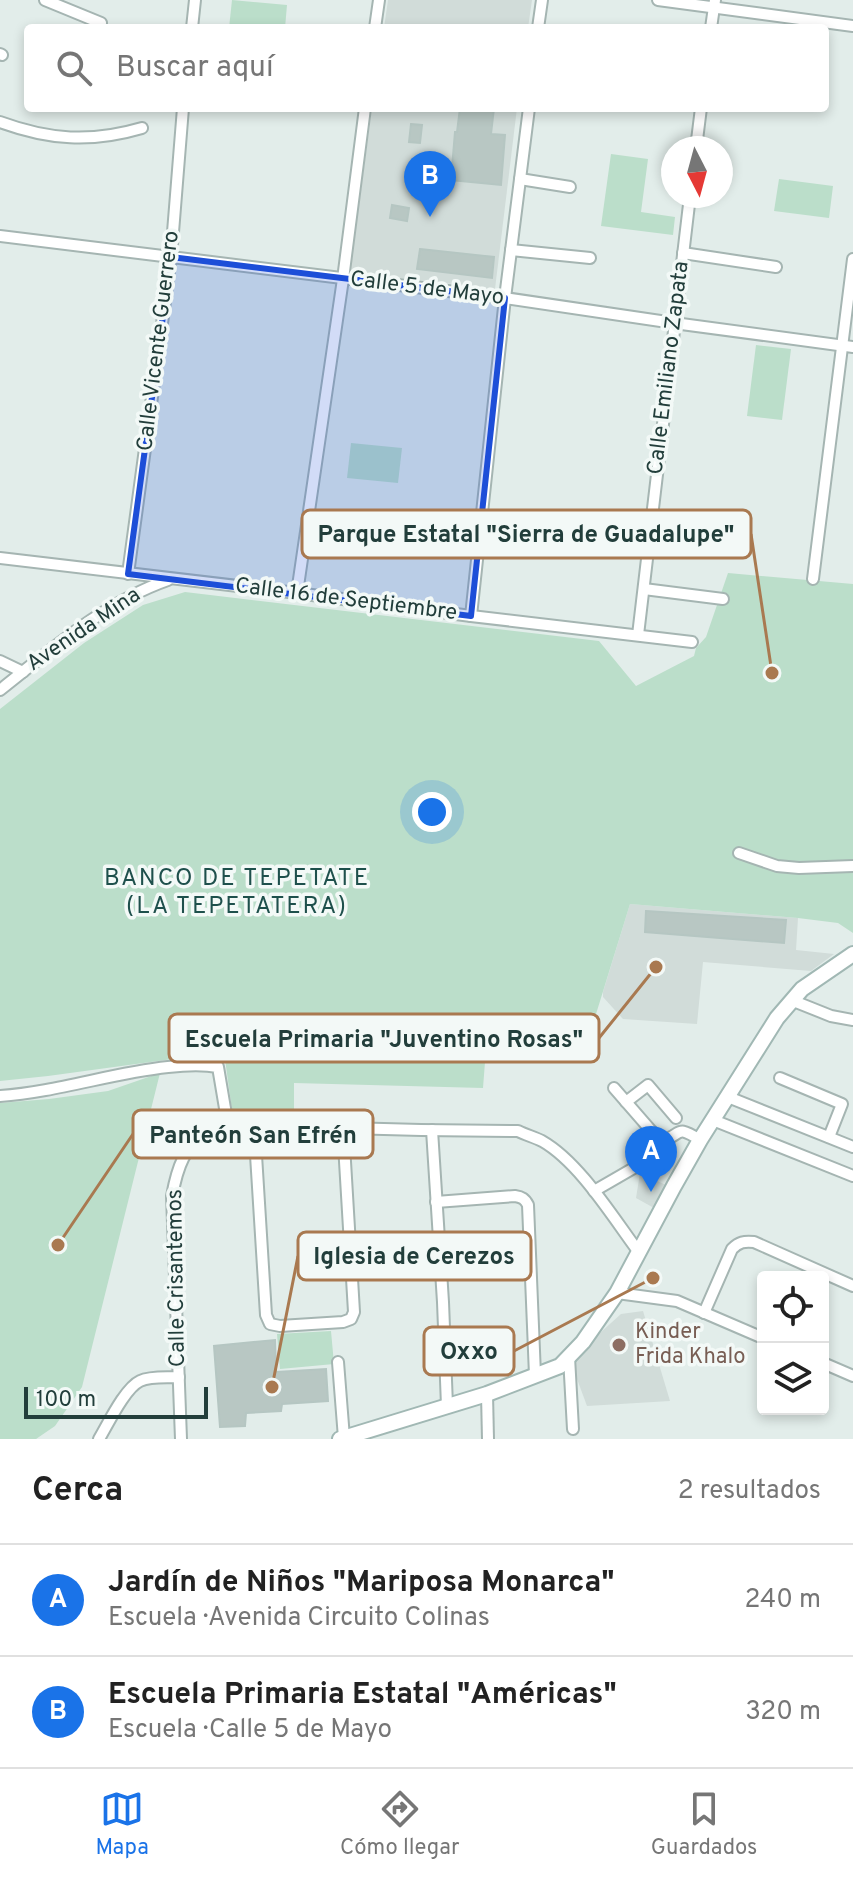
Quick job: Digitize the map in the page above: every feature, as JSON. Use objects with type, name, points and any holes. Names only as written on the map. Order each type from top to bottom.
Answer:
[{"type":"main road","points":[[342,1438],[487,1394],[560,1366],[583,1342],[617,1293],[700,1140],[777,1018],[802,989],[853,954]]},
{"type":"street","points":[[45,0],[101,23]]},
{"type":"street","points":[[192,24],[195,0]]},
{"type":"street","points":[[376,24],[379,0]]},
{"type":"street","points":[[539,24],[542,0]]},
{"type":"street","points":[[658,0],[714,4],[853,26]]},
{"type":"street","points":[[712,24],[714,4]]},
{"type":"street","name":"Calle Vicente Guerrero","points":[[128,574],[171,257],[183,112]]},
{"type":"street","points":[[297,593],[364,112]]},
{"type":"street","points":[[471,616],[528,112]]},
{"type":"street","points":[[698,136],[700,112]]},
{"type":"street","points":[[0,122],[21,130],[82,139],[116,136],[142,128]]},
{"type":"street","points":[[520,179],[570,187]]},
{"type":"street","name":"Calle Emiliano Zapata","points":[[638,635],[689,208]]},
{"type":"street","name":"Calle 5 de Mayo","points":[[0,236],[505,298],[848,346]]},
{"type":"street","points":[[511,250],[590,258]]},
{"type":"street","points":[[683,253],[776,267]]},
{"type":"street","points":[[813,579],[848,346],[853,259]]},
{"type":"street","name":"Calle 16 de Septiembre","points":[[0,558],[692,642]]},
{"type":"street","name":"Avenida Mina","points":[[0,690],[90,621],[144,589],[173,578]]},
{"type":"street","points":[[644,589],[723,599]]},
{"type":"street","points":[[0,661],[23,672]]},
{"type":"street","points":[[739,853],[777,866],[853,866]]},
{"type":"street","points":[[791,1000],[831,1016],[853,1020]]},
{"type":"street","points":[[0,1096],[27,1094],[140,1070],[202,1064],[218,1067],[228,1126]]},
{"type":"street","points":[[780,1078],[842,1104],[829,1137]]},
{"type":"street","points":[[626,1102],[648,1085],[676,1118]]},
{"type":"street","points":[[614,1088],[661,1142],[677,1131],[685,1131],[700,1140]]},
{"type":"street","points":[[728,1097],[853,1147]]},
{"type":"street","points":[[713,1120],[853,1176]]},
{"type":"street","points":[[254,1123],[266,1315],[270,1324],[280,1326],[343,1322],[351,1319],[354,1312],[343,1128]]},
{"type":"street","name":"Calle Crisantemos","points":[[181,1439],[172,1196],[181,1161],[196,1142],[211,1131],[254,1123],[518,1131],[540,1140],[561,1154],[594,1191],[638,1251]]},
{"type":"street","points":[[432,1130],[447,1406]]},
{"type":"street","points":[[594,1191],[639,1165]]},
{"type":"street","points":[[436,1202],[515,1196],[526,1200],[535,1375]]},
{"type":"street","points":[[704,1313],[732,1249],[737,1243],[746,1241],[853,1286]]},
{"type":"street","points":[[617,1293],[677,1301],[757,1335]]},
{"type":"street","points":[[569,1357],[573,1429]]},
{"type":"street","points":[[338,1362],[342,1438]]},
{"type":"street","points":[[829,1366],[853,1376]]},
{"type":"street","points":[[99,1439],[131,1387],[139,1381],[179,1377]]},
{"type":"street","points":[[487,1394],[488,1439]]},
{"type":"highlighted area","points":[[171,257],[505,298],[471,616],[128,574]]},
{"type":"shaded area","points":[[388,0],[532,0],[529,24],[385,24]]},
{"type":"shaded area","points":[[371,112],[517,112],[495,289],[350,272]]},
{"type":"shaded area","points":[[630,904],[798,918],[796,950],[834,954],[811,971],[703,962],[697,1024],[623,1019],[603,997],[603,992]]},
{"type":"shaded area","points":[[640,1173],[668,1186],[654,1208],[636,1198]]},
{"type":"shaded area","name":"Kinder Frida Khalo","points":[[643,1311],[670,1401],[587,1406],[570,1360],[621,1314]]},
{"type":"green space","points":[[232,0],[287,5],[285,24],[229,24]]},
{"type":"green space","points":[[611,154],[648,159],[641,212],[675,217],[673,235],[601,226]]},
{"type":"green space","points":[[779,179],[833,186],[829,218],[774,211]]},
{"type":"green space","points":[[756,345],[791,349],[782,420],[747,416]]},
{"type":"green space","points":[[351,443],[402,448],[398,483],[347,478]]},
{"type":"green space","points":[[728,573],[853,584],[853,933],[838,923],[630,904],[588,1040],[487,1036],[483,1088],[294,1083],[294,1111],[232,1110],[224,1052],[0,1081],[0,709],[84,643],[143,605],[185,592],[599,641],[636,686],[694,656],[696,648],[706,637]]},
{"type":"green space","points":[[160,1073],[82,1387],[55,1426],[36,1439],[0,1439],[0,1103],[108,1091]]},
{"type":"green space","points":[[331,1331],[334,1364],[280,1369],[277,1334]]},
{"type":"building","points":[[460,112],[494,112],[491,134],[505,135],[501,185],[451,180]]},
{"type":"building","points":[[411,124],[422,125],[420,143],[409,142]]},
{"type":"building","points":[[392,205],[409,208],[407,221],[390,218]]},
{"type":"building","points":[[420,249],[494,257],[492,278],[417,269]]},
{"type":"building","points":[[646,911],[786,920],[784,943],[645,932]]},
{"type":"building","points":[[275,1340],[276,1372],[326,1369],[328,1401],[282,1404],[281,1411],[246,1413],[245,1426],[220,1427],[214,1346]]},
{"type":"place","name":"Escuela Primaria Estatal \"Américas\"","points":[[430,217]]},
{"type":"place","name":"Parque Estatal \"Sierra de Guadalupe\"","points":[[772,673]]},
{"type":"place","name":"Escuela Primaria \"Juventino Rosas\"","points":[[656,967]]},
{"type":"place","name":"Jardín de Niños \"Mariposa Monarca\"","points":[[651,1192]]},
{"type":"place","name":"Panteón San Efrén","points":[[58,1245]]},
{"type":"place","name":"Oxxo","points":[[653,1278]]},
{"type":"place","name":"Kinder Frida Khalo","points":[[619,1345]]},
{"type":"place","name":"Iglesia de Cerezos","points":[[272,1387]]},
{"type":"district","name":"BANCO DE TEPETATE (LA TEPETATERA)","points":[[237,893]]}]
